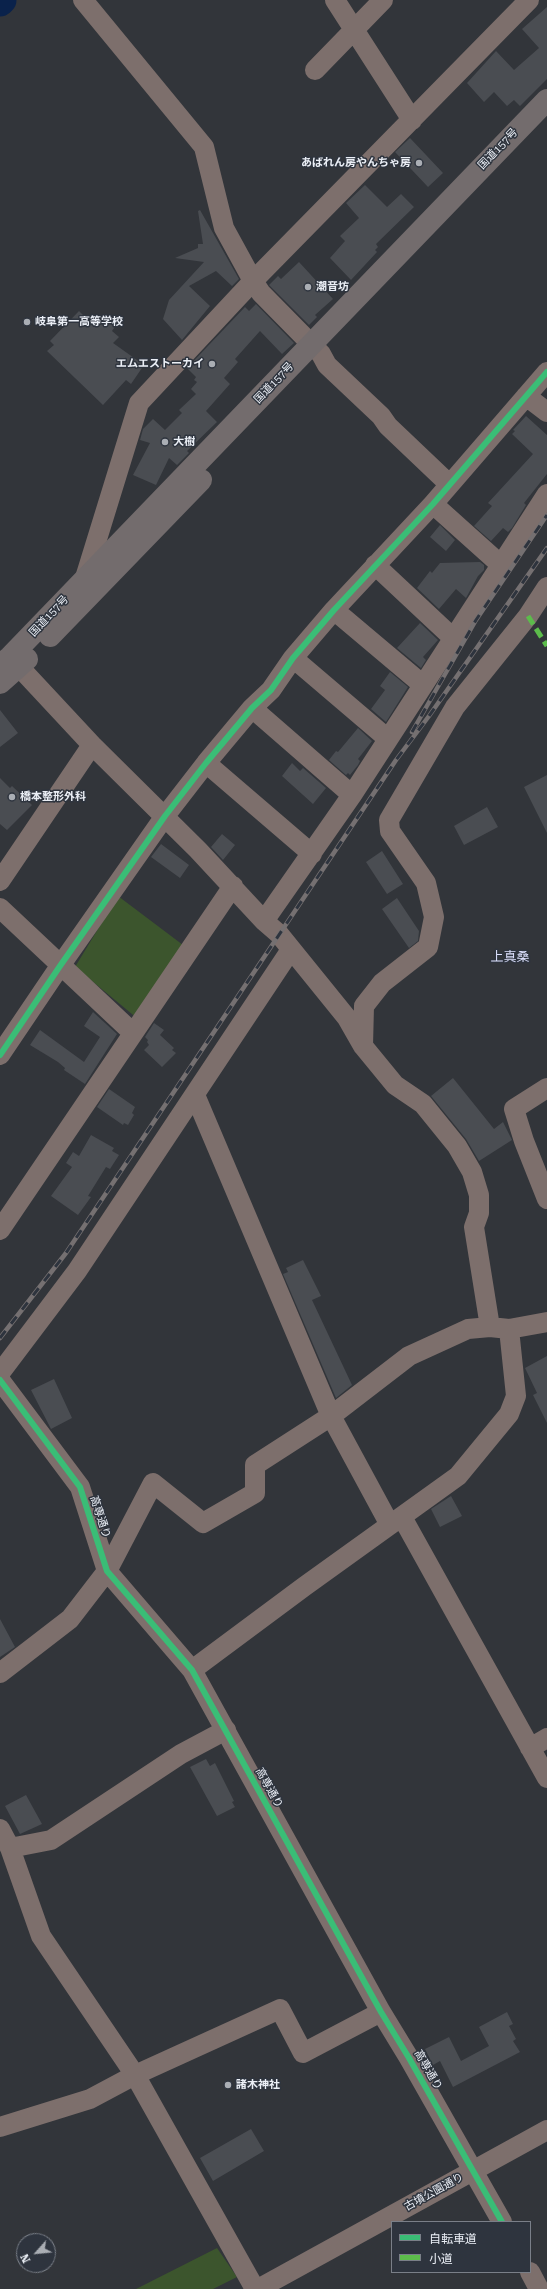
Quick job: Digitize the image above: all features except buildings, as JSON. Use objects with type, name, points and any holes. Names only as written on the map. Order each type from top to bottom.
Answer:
[{"type":"highway","name":"国道157号","points":[[10,663],[103,583],[316,349],[547,100]]},
{"type":"highway","name":"国道157号","points":[[0,683],[10,663],[85,578],[547,120]]},
{"type":"street","points":[[83,0],[204,147],[224,228],[253,282],[261,293],[316,349],[327,365],[449,484]]},
{"type":"street","points":[[335,0],[412,120]]},
{"type":"street","points":[[315,70],[383,0]]},
{"type":"street","points":[[85,578],[139,403],[253,282],[530,0]]},
{"type":"street","points":[[0,1055],[165,816],[206,763],[252,708],[271,690],[293,658],[334,610],[432,504],[547,372]]},
{"type":"street","points":[[526,396],[547,412]]},
{"type":"street","points":[[264,921],[352,795],[547,494]]},
{"type":"street","points":[[432,504],[501,565]]},
{"type":"street","points":[[375,565],[453,638]]},
{"type":"street","points":[[363,1046],[364,1006],[382,984],[428,947],[434,917],[426,883],[390,831],[389,820],[455,708],[528,616],[547,587]]},
{"type":"street","points":[[334,610],[422,685]]},
{"type":"street","points":[[293,658],[388,739]]},
{"type":"street","points":[[10,663],[165,816],[264,921],[279,934],[290,951],[347,1018],[363,1046],[395,1084],[423,1104],[457,1146],[472,1172],[479,1195],[479,1213],[474,1227],[490,1327]]},
{"type":"street","points":[[252,708],[352,795]]},
{"type":"street","points":[[0,881],[24,848],[92,745]]},
{"type":"street","points":[[206,763],[312,854]]},
{"type":"street","points":[[0,1230],[232,886]]},
{"type":"street","points":[[0,908],[133,1033]]},
{"type":"street","points":[[0,1373],[78,1271],[290,951]]},
{"type":"street","points":[[547,1088],[514,1109],[524,1141],[547,1199]]},
{"type":"street","points":[[195,1095],[331,1416],[396,1521],[539,1743],[547,1778]]},
{"type":"street","points":[[0,1673],[70,1619],[107,1571],[153,1483],[203,1523],[255,1493],[255,1465],[331,1416],[410,1356],[468,1329],[490,1327],[509,1329],[547,1322]]},
{"type":"street","points":[[192,1670],[305,1586],[458,1476],[509,1414],[516,1396],[509,1329]]},
{"type":"street","name":"高専通り","points":[[0,1380],[80,1487],[107,1571],[192,1670],[380,2012],[409,2058],[474,2170],[501,2221]]},
{"type":"street","points":[[10,1848],[51,1840],[181,1754],[226,1730]]},
{"type":"street","points":[[0,1829],[10,1848],[41,1936],[135,2075],[255,2289]]},
{"type":"street","points":[[0,2127],[90,2099],[135,2075],[280,2009],[303,2053],[380,2012]]},
{"type":"street","name":"古墳公園通り","points":[[258,2289],[547,2130]]},
{"type":"street","points":[[531,2273],[539,2289]]},
{"type":"green space","points":[[118,896],[183,945],[138,1019],[75,967]]},
{"type":"green space","points":[[217,2248],[237,2277],[213,2289],[136,2289]]},
{"type":"railway","points":[[412,732],[476,620],[547,515]]},
{"type":"railway","points":[[0,1338],[66,1253],[396,760],[429,716],[547,548]]},
{"type":"marked path","points":[[528,616],[547,646]]},
{"type":"cycle path","points":[[0,1055],[165,816],[206,763],[252,708],[271,690],[293,658],[334,610],[433,504],[547,372]]},
{"type":"cycle path","points":[[0,1380],[80,1487],[107,1571],[192,1670],[381,2012],[409,2058],[501,2221]]},
{"type":"place","name":"あばれん房やんちゃ房","points":[[419,163]]},
{"type":"place","name":"潮音坊","points":[[308,287]]},
{"type":"place","name":"岐阜第一高等学校","points":[[27,322]]},
{"type":"place","name":"エムエストーカイ","points":[[212,364]]},
{"type":"place","name":"大樹","points":[[165,442]]},
{"type":"place","name":"橋本整形外科","points":[[12,797]]},
{"type":"place","name":"諸木神社","points":[[228,2085]]},
{"type":"district","name":"上真桑","points":[[510,957]]}]
